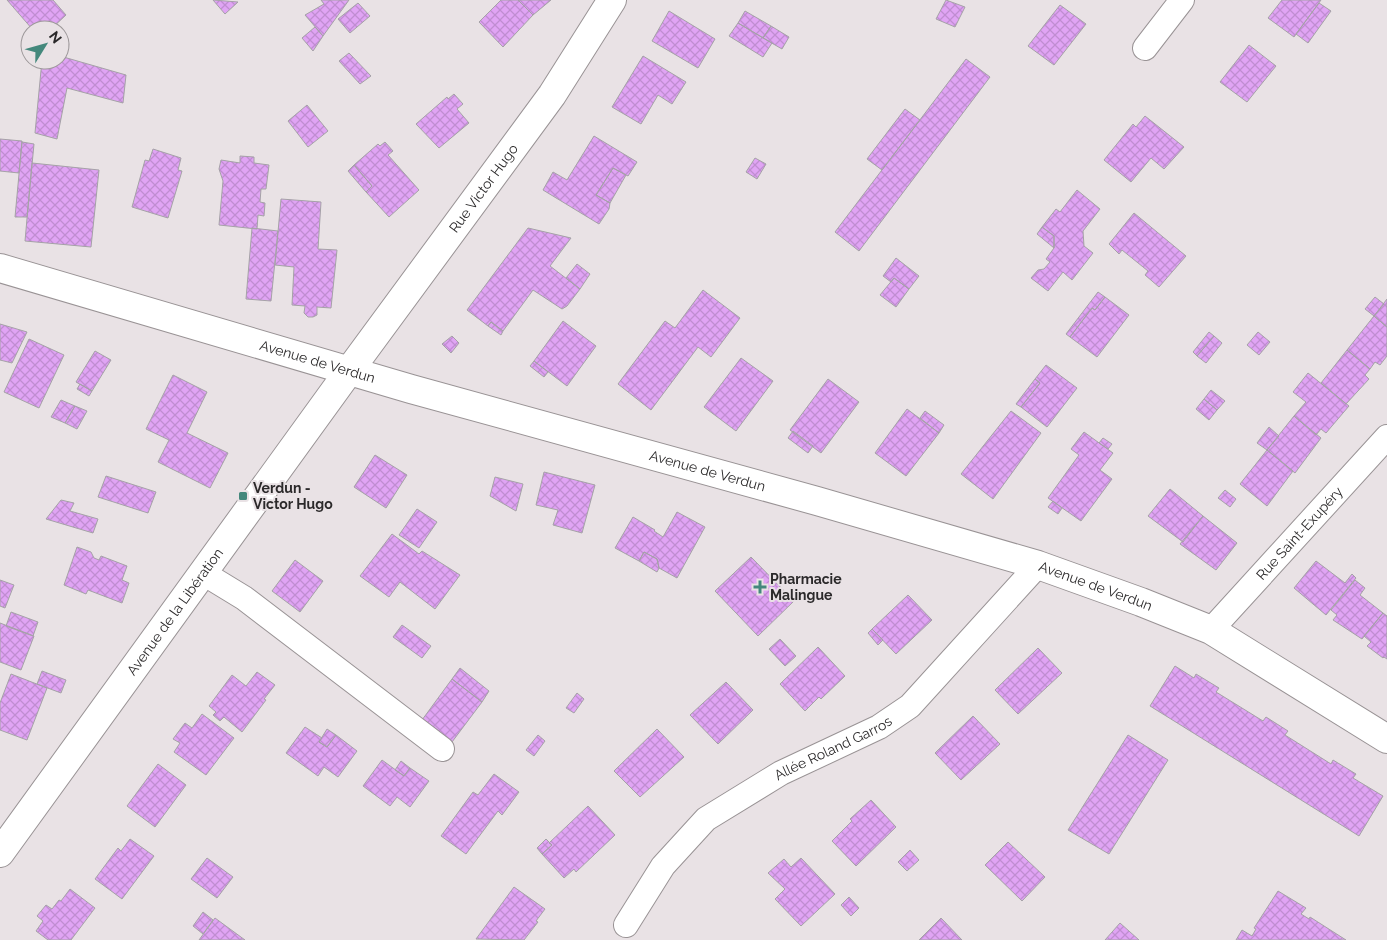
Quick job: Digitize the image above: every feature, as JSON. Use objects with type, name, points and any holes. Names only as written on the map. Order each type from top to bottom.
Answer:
[{"type":"main road","name":"Rue Victor Hugo","points":[[349,371],[552,95],[612,0]]},
{"type":"main road","name":"Avenue de Verdun","points":[[0,268],[349,371],[817,501],[1038,565],[1212,630],[1387,739]]},
{"type":"main road","name":"Avenue de la Libération","points":[[0,852],[349,371]]},
{"type":"street","points":[[1146,48],[1182,0]]},
{"type":"street","name":"Rue Saint-Exupéry","points":[[1212,630],[1387,437]]},
{"type":"street","name":"Allée Roland Garros","points":[[626,925],[663,866],[706,819],[781,773],[879,727],[910,706],[1038,565]]},
{"type":"street","points":[[203,573],[244,598],[442,749]]},
{"type":"building","points":[[7,0],[53,0],[66,15],[61,20],[24,20]]},
{"type":"building","points":[[213,0],[238,2],[225,14]]},
{"type":"building","points":[[321,0],[349,0],[323,36],[305,15],[324,4]]},
{"type":"building","points":[[501,0],[518,0],[533,15],[503,47],[479,22]]},
{"type":"building","points":[[518,0],[551,0],[533,15]]},
{"type":"building","points":[[946,0],[965,7],[955,27],[936,19]]},
{"type":"building","points":[[1282,0],[1321,0],[1294,37],[1268,18]]},
{"type":"building","points":[[358,3],[370,16],[350,33],[338,19]]},
{"type":"building","points":[[1319,3],[1331,11],[1308,43],[1296,34]]},
{"type":"building","points":[[1060,5],[1086,24],[1054,65],[1028,46]]},
{"type":"building","points":[[669,11],[715,39],[698,68],[652,41]]},
{"type":"building","points":[[745,11],[771,26],[763,38],[738,23]]},
{"type":"building","points":[[738,23],[772,43],[763,57],[729,36]]},
{"type":"building","points":[[771,26],[789,37],[782,49],[763,38]]},
{"type":"building","points":[[315,27],[323,36],[313,51],[302,38]]},
{"type":"building","points":[[1249,45],[1276,66],[1247,102],[1220,82]]},
{"type":"building","points":[[349,53],[371,76],[360,84],[339,61]]},
{"type":"building","points":[[643,56],[686,82],[672,104],[658,95],[641,124],[612,107]]},
{"type":"building","points":[[70,59],[126,75],[123,103],[67,88],[57,139],[35,133],[41,70],[70,70]]},
{"type":"building","points":[[966,59],[990,77],[859,251],[835,232]]},
{"type":"building","points":[[454,94],[463,104],[457,109],[469,123],[439,148],[416,124],[447,97],[448,99]]},
{"type":"building","points":[[307,105],[328,131],[308,147],[288,121]]},
{"type":"building","points":[[905,109],[920,120],[882,170],[867,159]]},
{"type":"building","points":[[1145,116],[1184,147],[1164,169],[1151,158],[1131,182],[1104,160],[1133,124],[1136,127]]},
{"type":"building","points":[[594,136],[637,162],[628,176],[613,168],[596,195],[610,203],[609,209],[599,224],[543,190],[553,172],[567,180]]},
{"type":"building","points":[[0,139],[22,141],[19,173],[0,171]]},
{"type":"building","points":[[22,142],[34,144],[27,217],[15,217]]},
{"type":"building","points":[[385,142],[393,151],[388,155],[419,190],[389,217],[366,192],[372,186],[354,165],[378,144],[380,146]]},
{"type":"building","points":[[153,149],[181,158],[178,170],[182,171],[168,218],[132,207],[145,160],[149,161]]},
{"type":"building","points":[[240,156],[254,157],[254,163],[269,165],[266,189],[261,189],[260,202],[265,203],[264,216],[258,215],[257,229],[219,225],[223,181],[219,169],[221,160],[240,163]]},
{"type":"building","points":[[755,158],[766,164],[757,179],[746,172]]},
{"type":"building","points":[[32,163],[99,170],[91,247],[25,241]]},
{"type":"building","points":[[354,165],[372,186],[366,192],[348,171]]},
{"type":"building","points":[[613,168],[626,175],[610,203],[596,195]]},
{"type":"building","points":[[1077,190],[1100,209],[1083,231],[1084,246],[1093,253],[1072,280],[1063,272],[1048,291],[1031,278],[1038,270],[1044,269],[1050,262],[1046,259],[1054,248],[1054,236],[1042,227],[1056,209],[1060,212]]},
{"type":"building","points":[[281,199],[321,202],[318,249],[337,250],[331,308],[317,307],[317,315],[313,317],[308,317],[304,313],[305,306],[292,305],[294,267],[275,265]]},
{"type":"building","points":[[1134,213],[1186,256],[1159,287],[1145,275],[1148,271],[1122,250],[1119,254],[1109,244]]},
{"type":"building","points":[[1042,227],[1054,236],[1054,248],[1037,234]]},
{"type":"building","points":[[252,228],[278,231],[271,301],[246,299]]},
{"type":"building","points":[[528,228],[571,238],[550,266],[580,289],[567,306],[562,309],[533,290],[503,331],[491,322],[488,326],[467,310]]},
{"type":"building","points":[[896,258],[919,276],[909,289],[894,278],[891,282],[883,276]]},
{"type":"building","points":[[577,264],[590,274],[580,289],[566,278]]},
{"type":"building","points":[[894,278],[909,289],[896,307],[880,295]]},
{"type":"building","points":[[703,290],[740,318],[711,357],[698,347],[651,410],[618,384],[665,321],[675,328]]},
{"type":"building","points":[[1098,292],[1105,297],[1095,310],[1092,308],[1070,337],[1066,334]]},
{"type":"building","points":[[1105,297],[1129,315],[1097,357],[1070,337],[1092,308],[1095,310]]},
{"type":"building","points":[[1375,297],[1384,304],[1374,316],[1365,309]]},
{"type":"building","points":[[1387,299],[1387,327],[1374,316]]},
{"type":"building","points":[[1374,316],[1387,327],[1387,356],[1380,365],[1375,362],[1370,369],[1347,350]]},
{"type":"building","points":[[563,321],[596,346],[567,386],[534,361]]},
{"type":"building","points":[[491,322],[503,331],[501,335],[488,326]]},
{"type":"building","points":[[0,324],[27,332],[12,363],[0,360]]},
{"type":"building","points":[[1209,332],[1214,336],[1197,356],[1193,352]]},
{"type":"building","points":[[1258,332],[1270,342],[1259,355],[1247,345]]},
{"type":"building","points":[[452,336],[459,343],[451,353],[442,344]]},
{"type":"building","points":[[1214,336],[1222,343],[1206,363],[1197,356]]},
{"type":"building","points":[[29,339],[64,355],[39,408],[4,392]]},
{"type":"building","points":[[1347,350],[1370,369],[1365,375],[1369,379],[1346,404],[1321,383]]},
{"type":"building","points":[[95,351],[111,360],[92,391],[76,382]]},
{"type":"building","points":[[741,358],[773,381],[736,431],[704,407]]},
{"type":"building","points":[[534,361],[548,372],[544,377],[530,366]]},
{"type":"building","points":[[1046,365],[1077,388],[1047,427],[1021,407],[1040,383],[1035,379]]},
{"type":"building","points":[[1308,373],[1349,406],[1326,433],[1321,429],[1316,435],[1294,416],[1306,402],[1293,392]]},
{"type":"building","points":[[173,375],[207,392],[187,433],[228,453],[210,488],[158,462],[169,440],[146,429]]},
{"type":"building","points":[[828,379],[859,402],[821,453],[790,430]]},
{"type":"building","points":[[1035,379],[1040,383],[1021,407],[1016,404]]},
{"type":"building","points":[[80,384],[92,391],[89,396],[77,389]]},
{"type":"building","points":[[1211,390],[1225,401],[1217,410],[1204,399]]},
{"type":"building","points":[[1204,399],[1217,410],[1209,420],[1196,409]]},
{"type":"building","points":[[61,400],[75,406],[65,423],[51,417]]},
{"type":"building","points":[[75,406],[87,411],[77,429],[65,423]]},
{"type":"building","points":[[907,409],[939,433],[906,476],[875,453]]},
{"type":"building","points":[[925,411],[944,425],[939,433],[920,418]]},
{"type":"building","points":[[1011,411],[1041,433],[993,499],[961,474]]},
{"type":"building","points":[[1294,416],[1321,438],[1295,473],[1267,450]]},
{"type":"building","points":[[1269,427],[1279,436],[1267,450],[1257,443]]},
{"type":"building","points":[[793,431],[813,446],[808,453],[788,438]]},
{"type":"building","points":[[1084,432],[1113,453],[1100,470],[1112,479],[1081,521],[1048,498],[1079,455],[1071,449]]},
{"type":"building","points":[[1103,438],[1112,444],[1108,449],[1099,443]]},
{"type":"building","points":[[1267,450],[1293,471],[1267,506],[1240,484]]},
{"type":"building","points":[[375,455],[407,475],[386,508],[354,487]]},
{"type":"building","points":[[544,472],[595,485],[582,533],[553,525],[558,510],[536,505]]},
{"type":"building","points":[[106,476],[156,492],[148,513],[98,497]]},
{"type":"building","points":[[495,477],[523,484],[516,511],[490,496]]},
{"type":"building","points":[[1170,489],[1203,516],[1183,542],[1148,516]]},
{"type":"building","points":[[1225,490],[1236,499],[1230,507],[1218,498]]},
{"type":"building","points":[[61,500],[74,503],[70,511],[98,519],[93,533],[46,519]]},
{"type":"building","points":[[1053,501],[1062,508],[1058,514],[1048,507]]},
{"type":"building","points":[[417,509],[437,522],[419,548],[399,535]]},
{"type":"building","points":[[677,512],[705,527],[677,578],[659,568],[657,559],[644,552],[639,561],[615,548],[633,517],[663,537]]},
{"type":"building","points":[[1203,516],[1237,543],[1216,570],[1180,544]]},
{"type":"building","points":[[392,534],[419,554],[422,551],[460,575],[435,609],[400,582],[389,597],[360,576]]},
{"type":"building","points":[[77,547],[91,552],[94,558],[99,560],[101,556],[127,566],[122,580],[129,583],[122,603],[88,590],[86,594],[64,585]]},
{"type":"building","points":[[644,552],[657,559],[659,568],[657,572],[639,561]]},
{"type":"building","points":[[751,557],[794,601],[758,636],[715,591]]},
{"type":"building","points":[[295,560],[323,581],[300,612],[272,591]]},
{"type":"building","points":[[1316,561],[1345,583],[1352,574],[1356,578],[1326,615],[1294,588]]},
{"type":"building","points":[[0,580],[14,585],[5,608],[0,606]]},
{"type":"building","points":[[1355,580],[1365,588],[1360,595],[1383,613],[1362,639],[1333,620],[1337,615],[1331,610]]},
{"type":"building","points":[[908,595],[932,620],[896,654],[872,629]]},
{"type":"building","points":[[11,612],[38,622],[33,636],[6,626]]},
{"type":"building","points":[[1383,613],[1387,616],[1387,659],[1367,646],[1371,642],[1364,636]]},
{"type":"building","points":[[0,623],[34,636],[21,670],[0,662]]},
{"type":"building","points":[[402,625],[431,646],[422,658],[393,637]]},
{"type":"building","points":[[872,629],[883,640],[878,645],[868,633]]},
{"type":"building","points":[[780,639],[796,656],[785,666],[769,649]]},
{"type":"building","points":[[818,647],[845,676],[821,699],[819,697],[805,711],[780,684]]},
{"type":"building","points":[[1038,648],[1062,673],[1018,714],[995,690]]},
{"type":"building","points":[[1175,666],[1194,678],[1196,674],[1219,688],[1216,692],[1263,721],[1266,717],[1288,731],[1285,735],[1331,764],[1333,760],[1356,774],[1353,778],[1383,796],[1359,836],[1150,706]]},
{"type":"building","points":[[460,668],[489,691],[482,702],[452,679]]},
{"type":"building","points":[[42,671],[66,680],[61,693],[37,684]]},
{"type":"building","points":[[257,672],[275,685],[242,732],[224,717],[220,721],[213,715],[216,712],[209,706],[232,675],[246,686]]},
{"type":"building","points":[[11,674],[47,688],[27,740],[0,730],[0,703]]},
{"type":"building","points":[[452,679],[482,702],[452,742],[422,720]]},
{"type":"building","points":[[726,682],[753,710],[718,744],[690,715]]},
{"type":"building","points":[[577,693],[584,699],[574,713],[566,708]]},
{"type":"building","points":[[202,714],[234,738],[206,775],[174,752],[180,743],[173,739],[185,723],[192,728]]},
{"type":"building","points":[[973,716],[1000,744],[961,780],[935,753]]},
{"type":"building","points":[[305,727],[322,738],[319,742],[327,747],[336,735],[357,751],[338,777],[324,767],[318,776],[286,753]]},
{"type":"building","points":[[327,729],[336,735],[327,747],[319,742]]},
{"type":"building","points":[[657,729],[684,757],[640,797],[614,771]]},
{"type":"building","points":[[538,735],[545,741],[534,756],[526,750]]},
{"type":"building","points":[[1128,735],[1168,760],[1109,854],[1068,830]]},
{"type":"building","points":[[382,760],[404,776],[410,768],[429,781],[410,807],[397,797],[390,806],[363,786]]},
{"type":"building","points":[[401,761],[410,768],[404,776],[395,770]]},
{"type":"building","points":[[158,764],[186,785],[155,827],[127,806]]},
{"type":"building","points":[[494,774],[519,792],[502,815],[498,811],[466,854],[441,836],[473,792],[478,795]]},
{"type":"building","points":[[871,800],[896,827],[856,866],[832,841],[852,821],[850,819]]},
{"type":"building","points":[[588,806],[615,835],[576,872],[574,869],[564,878],[542,854],[552,845],[549,843]]},
{"type":"building","points":[[130,839],[154,856],[122,899],[95,879],[118,848],[121,851]]},
{"type":"building","points":[[546,839],[552,845],[542,854],[537,848]]},
{"type":"building","points":[[1008,842],[1045,877],[1022,901],[985,865]]},
{"type":"building","points":[[910,850],[919,860],[907,871],[898,862]]},
{"type":"building","points":[[207,858],[233,877],[217,898],[191,879]]},
{"type":"building","points":[[801,858],[835,894],[801,926],[775,899],[785,889],[768,873],[784,859],[791,867]]},
{"type":"building","points":[[514,887],[545,909],[536,921],[538,922],[524,940],[476,939]]},
{"type":"building","points":[[70,889],[95,908],[71,940],[48,940],[36,931],[43,921],[37,916],[46,905],[52,909]]},
{"type":"building","points":[[1278,891],[1306,908],[1301,914],[1309,919],[1310,917],[1346,940],[1236,940],[1242,930],[1252,936],[1256,929],[1254,928]]},
{"type":"building","points":[[849,897],[859,908],[851,916],[841,905]]},
{"type":"building","points":[[203,912],[213,920],[203,934],[193,926]]},
{"type":"building","points":[[215,918],[245,940],[199,940]]},
{"type":"building","points":[[941,918],[962,940],[919,940]]},
{"type":"building","points":[[1120,923],[1139,940],[1105,940]]},
{"type":"place","name":"Verdun - Victor Hugo","points":[[243,496]]},
{"type":"place","name":"Pharmacie Malingue","points":[[760,587]]}]
